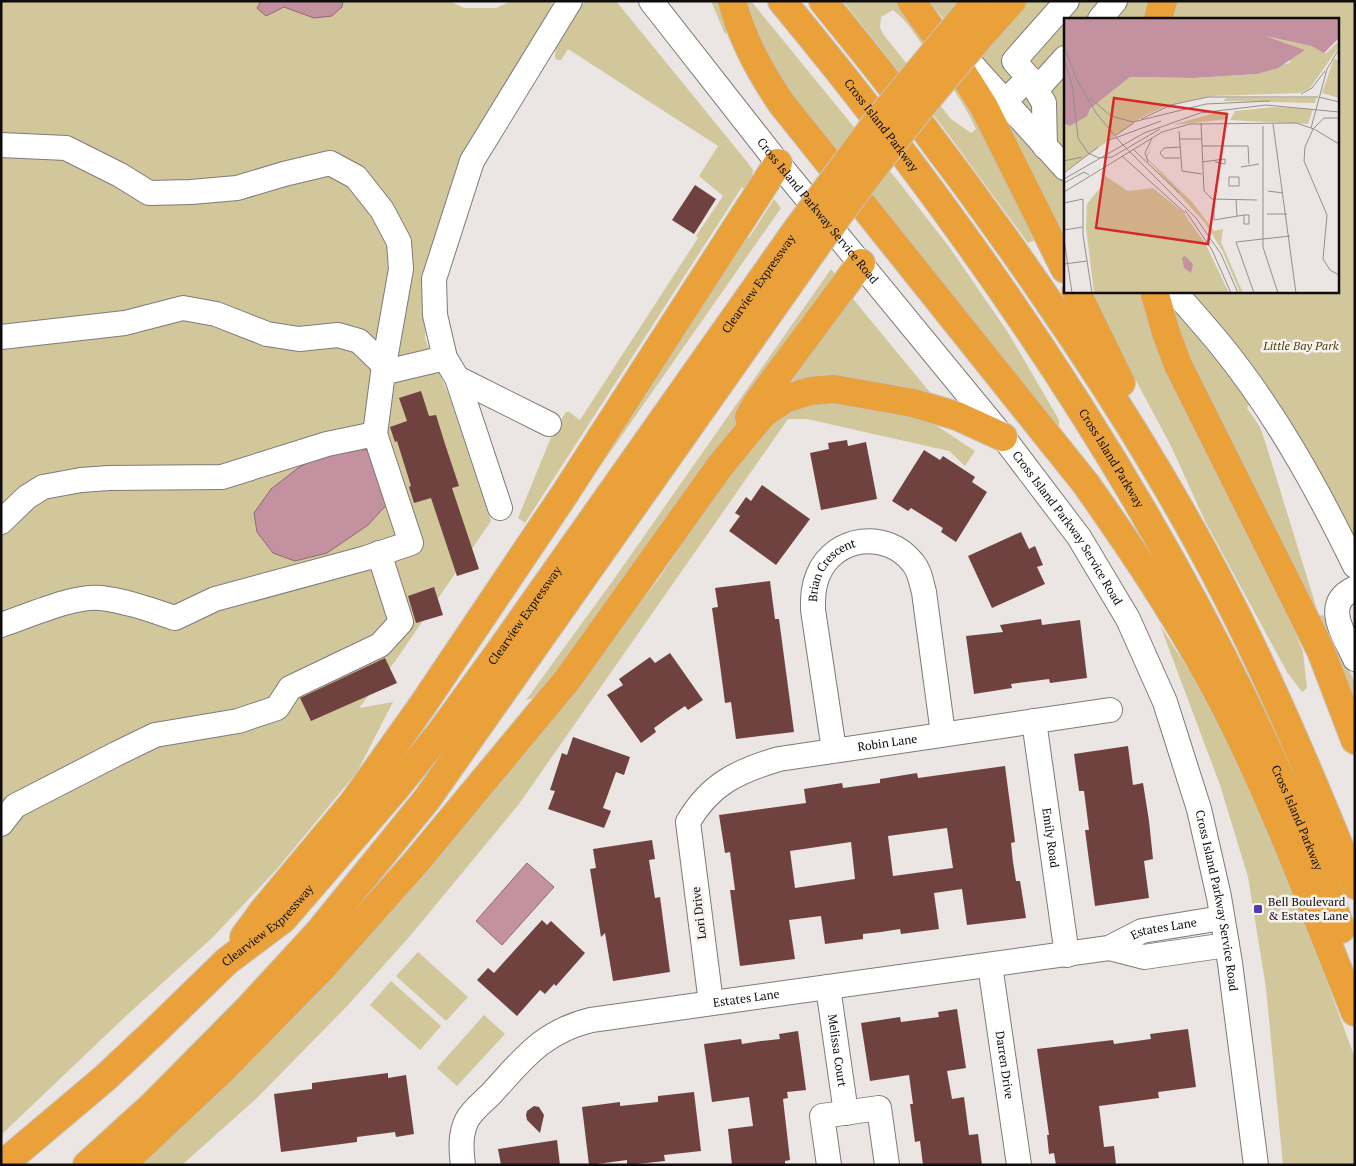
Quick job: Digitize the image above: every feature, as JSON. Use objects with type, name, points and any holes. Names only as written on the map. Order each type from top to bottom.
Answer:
[{"type":"highway","points":[[732,1],[741,31],[759,68],[782,104],[1086,484],[1161,594],[1212,681],[1256,772],[1284,834],[1355,1012]]},
{"type":"highway","name":"Cross Island Parkway","points":[[782,1],[885,129],[971,245],[1043,349],[1116,464],[1195,604],[1256,725],[1314,857],[1355,966]]},
{"type":"highway","points":[[823,1],[941,150],[1012,248],[1122,412],[1202,549]]},
{"type":"highway","points":[[913,1],[984,107],[1064,267]]},
{"type":"highway","name":"Clearview Expressway","points":[[88,1165],[153,1105],[249,1008],[318,932],[427,799],[806,239],[891,103],[977,1]]},
{"type":"highway","name":"Clearview Expressway","points":[[2,1165],[105,1078],[227,961],[283,919],[395,789],[435,739],[806,239],[849,200],[908,124],[1012,1]]},
{"type":"highway","points":[[1158,18],[1163,1]]},
{"type":"highway","points":[[227,961],[263,912],[353,802],[422,706],[566,492],[778,163]]},
{"type":"highway","points":[[720,466],[757,403],[861,263]]},
{"type":"highway","points":[[1076,292],[1264,672],[1355,885]]},
{"type":"highway","points":[[1154,292],[1172,349],[1214,438],[1321,651],[1355,740]]},
{"type":"highway","points":[[121,1165],[224,1068],[323,967],[418,861],[568,679],[720,466],[764,414],[785,399],[810,391],[834,389],[913,403],[957,416],[1003,437]]},
{"type":"street","points":[[500,508],[451,368],[435,315],[434,279],[472,161],[570,1]]},
{"type":"street","name":"Cross Island Parkway Service Road","points":[[651,1],[778,163],[1003,437],[1079,537],[1128,619],[1165,702],[1199,809],[1227,946],[1256,1165]]},
{"type":"street","points":[[913,1],[1064,167]]},
{"type":"street","points":[[1045,147],[1044,103],[1033,83],[1014,61],[1067,1]]},
{"type":"street","points":[[1101,18],[1115,1]]},
{"type":"street","points":[[1005,101],[1033,83],[1064,59]]},
{"type":"street","points":[[1,145],[66,148],[120,175],[149,193],[237,188],[330,163],[356,177],[382,210],[399,242],[401,270],[384,365],[375,434],[411,543],[215,599],[175,618],[148,609],[99,598],[75,600],[1,625]]},
{"type":"street","points":[[1175,292],[1219,343],[1274,420],[1324,504],[1355,566]]},
{"type":"street","points":[[1,337],[124,323],[183,308],[216,314],[267,334],[299,339],[338,336],[359,341],[390,371],[451,368],[549,424]]},
{"type":"street","points":[[1,522],[27,497],[43,487],[81,480],[109,478],[222,477],[327,444],[375,434]]},
{"type":"street","name":"Brian Crescent","points":[[834,750],[813,610],[813,591],[818,574],[830,557],[844,547],[859,541],[876,540],[902,551],[914,563],[920,575],[924,592],[943,734]]},
{"type":"street","points":[[1,824],[16,806],[123,750],[155,736],[238,721],[277,708],[290,688],[380,645],[401,622],[379,553]]},
{"type":"street","points":[[1355,588],[1340,598],[1336,611],[1355,659]]},
{"type":"street","name":"Robin Lane","points":[[688,822],[696,808],[712,790],[731,776],[753,766],[779,759],[1110,710]]},
{"type":"street","name":"Emily Road","points":[[1034,721],[1067,955]]},
{"type":"street","name":"Lori Drive","points":[[688,822],[710,1003]]},
{"type":"street","name":"Estates Lane","points":[[456,1164],[460,1142],[468,1119],[532,1049],[557,1032],[574,1024],[710,1003],[1067,955],[1108,948],[1142,931],[1222,918]]},
{"type":"street","name":"Estates Lane","points":[[1108,948],[1144,957],[1227,946]]},
{"type":"street","name":"Darren Drive","points":[[990,965],[1018,1165]]},
{"type":"street","name":"Melissa Court","points":[[828,987],[846,1112]]},
{"type":"street","points":[[829,1165],[822,1116],[879,1108],[887,1165]]},
{"type":"green space","points":[[1,1],[450,1],[464,8],[496,8],[511,1],[549,1],[554,5],[425,271],[425,339],[450,398],[491,521],[396,660],[359,708],[393,702],[357,772],[277,869],[212,938],[127,1015],[1,1135]]},
{"type":"green space","points":[[585,1],[616,1],[748,163],[753,170],[752,177],[756,182],[748,192],[742,187],[525,523],[518,518],[552,435],[566,412],[580,420],[698,238],[696,236],[723,196],[699,176],[718,146],[568,49],[561,60],[555,58],[561,36]]},
{"type":"green space","points":[[711,1],[751,1],[898,181],[950,248],[1009,334],[1059,420],[1059,430],[803,109],[774,66],[754,23],[725,34]]},
{"type":"green space","points":[[843,1],[897,1],[908,14],[968,95],[1042,237],[1028,243],[942,126]],"holes":[[[893,10],[912,31],[960,100],[976,129],[971,133],[951,119],[883,34],[880,27],[881,17]]]},
{"type":"green space","name":"Little Bay Park","points":[[928,1],[1355,1],[1355,545],[1188,292],[1338,292],[1338,18],[1064,18],[1064,154]]},
{"type":"green space","points":[[1001,111],[1064,182],[1064,245]]},
{"type":"green space","points":[[774,199],[781,208],[548,541],[743,234],[749,238]]},
{"type":"green space","points":[[831,269],[841,281],[753,399],[624,591],[539,697],[526,700],[614,579]]},
{"type":"green space","points":[[1089,292],[1163,292],[1251,401],[1247,408],[1260,427],[1264,438],[1319,616],[1323,615],[1355,683],[1355,707],[1285,606],[1303,652],[1307,688],[1302,692],[1287,672],[1205,521],[1171,446]]},
{"type":"green space","points":[[849,294],[938,402],[828,379],[792,382],[802,362]]},
{"type":"green space","points":[[812,399],[937,418],[937,426],[975,451],[965,466],[949,451],[807,419],[788,419],[519,804],[410,936],[349,1004],[259,1096],[182,1165],[137,1165],[573,690],[658,580],[762,426]]},
{"type":"green space","points":[[1160,625],[1193,677],[1228,745],[1288,877],[1355,1058],[1355,1165],[1283,1165],[1266,988],[1248,877],[1220,785]]},
{"type":"green space","points":[[418,952],[468,997],[446,1021],[396,976]]},
{"type":"green space","points":[[391,981],[441,1026],[420,1050],[370,1005]]},
{"type":"green space","points":[[484,1015],[505,1034],[457,1086],[437,1068]]},
{"type":"shaded area","points":[[261,1],[343,1],[342,7],[332,16],[314,18],[284,7],[266,16],[257,8]]},
{"type":"shaded area","points":[[353,448],[373,451],[391,500],[368,525],[327,553],[295,561],[273,553],[257,532],[254,513],[271,489],[298,468],[321,455]]},
{"type":"shaded area","points":[[527,863],[554,887],[502,945],[476,921]]},
{"type":"building","points":[[695,185],[716,199],[694,234],[672,220]]},
{"type":"building","points":[[421,391],[429,416],[436,415],[459,486],[452,488],[479,569],[457,576],[431,498],[414,503],[409,487],[411,486],[397,441],[395,442],[390,427],[407,421],[399,398]]},
{"type":"building","points":[[847,440],[848,446],[866,442],[877,499],[821,510],[810,453],[829,449],[828,443]]},
{"type":"building","points":[[924,450],[940,460],[943,456],[975,477],[972,482],[987,492],[956,542],[941,532],[943,528],[911,508],[908,511],[892,501]]},
{"type":"building","points":[[762,485],[810,519],[776,565],[729,531],[740,516],[735,513],[746,497],[751,501]]},
{"type":"building","points":[[1021,532],[1029,549],[1035,546],[1043,565],[1037,567],[1045,584],[992,608],[968,556]]},
{"type":"building","points":[[770,581],[775,619],[779,619],[794,732],[736,739],[731,702],[725,703],[712,608],[718,607],[715,588]]},
{"type":"building","points":[[434,587],[443,615],[416,623],[408,596]]},
{"type":"building","points":[[1041,619],[1042,625],[1080,620],[1087,678],[1050,683],[1049,679],[1011,684],[1012,688],[974,694],[966,636],[1003,632],[1000,625]]},
{"type":"building","points":[[670,653],[703,700],[688,710],[685,706],[669,717],[654,728],[656,732],[641,743],[607,695],[623,685],[619,679],[650,657],[655,663]]},
{"type":"building","points":[[385,658],[397,683],[311,721],[300,698]]},
{"type":"building","points":[[573,737],[630,757],[624,775],[616,772],[603,808],[611,811],[604,828],[548,809],[555,791],[550,790],[562,753],[567,755]]},
{"type":"building","points":[[1128,746],[1133,785],[1143,783],[1149,821],[1153,859],[1144,861],[1149,898],[1095,906],[1085,830],[1089,830],[1084,791],[1079,791],[1074,754]]},
{"type":"building","points":[[1005,766],[1015,842],[1011,843],[1013,862],[1016,881],[1020,881],[1026,918],[967,925],[962,889],[934,893],[939,929],[901,934],[900,929],[863,934],[863,939],[825,944],[821,916],[789,920],[795,959],[740,966],[730,890],[735,890],[730,852],[725,853],[719,815],[806,803],[804,789],[842,783],[843,788],[880,783],[880,779],[917,773],[918,778]],"holes":[[[947,828],[953,868],[893,876],[888,836]],[[851,842],[855,879],[795,888],[790,851]]]},
{"type":"building","points":[[652,840],[655,859],[649,860],[655,898],[660,897],[670,972],[613,981],[605,933],[601,937],[590,869],[596,868],[593,849]]},
{"type":"building","points":[[542,920],[547,925],[551,921],[585,953],[556,986],[554,984],[545,994],[540,990],[517,1016],[477,980],[488,968],[494,973]]},
{"type":"building","points":[[957,1009],[966,1068],[947,1071],[952,1099],[964,1097],[969,1135],[978,1134],[982,1165],[923,1165],[920,1141],[915,1142],[910,1104],[913,1104],[909,1075],[870,1081],[861,1023],[900,1017],[901,1022],[939,1017],[938,1012]]},
{"type":"building","points":[[1188,1029],[1196,1087],[1158,1092],[1159,1098],[1099,1106],[1104,1147],[1114,1146],[1116,1165],[1056,1165],[1054,1153],[1049,1154],[1047,1135],[1049,1135],[1037,1049],[1113,1040],[1114,1044],[1151,1039],[1150,1034]]},
{"type":"building","points":[[798,1031],[806,1090],[787,1092],[788,1098],[783,1099],[790,1160],[785,1161],[785,1165],[732,1165],[728,1129],[753,1126],[749,1097],[712,1102],[704,1044],[741,1039],[742,1044],[780,1039],[779,1034]]},
{"type":"building","points":[[388,1073],[388,1078],[406,1075],[414,1134],[396,1137],[395,1132],[357,1137],[357,1142],[281,1152],[274,1094],[312,1089],[312,1083]]},
{"type":"building","points":[[694,1092],[701,1151],[664,1155],[665,1161],[627,1165],[627,1160],[589,1165],[582,1107],[620,1102],[620,1106],[658,1102],[658,1096]]},
{"type":"building","points":[[534,1106],[539,1107],[544,1115],[540,1133],[527,1120],[527,1111]]},
{"type":"building","points":[[557,1140],[560,1165],[501,1165],[498,1149]]},
{"type":"place","name":"Bell Boulevard & Estates Lane","points":[[1258,909]]}]
